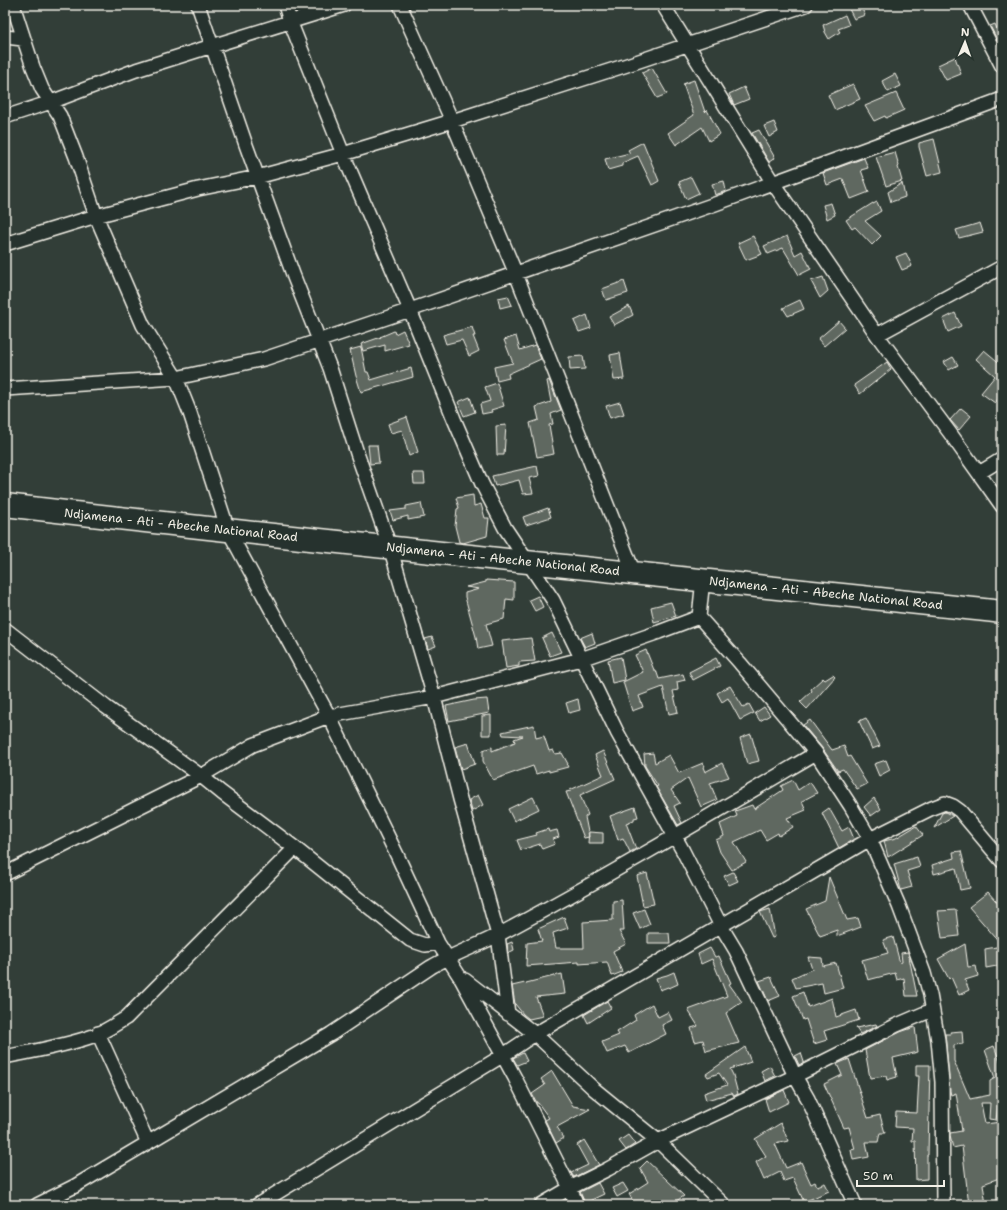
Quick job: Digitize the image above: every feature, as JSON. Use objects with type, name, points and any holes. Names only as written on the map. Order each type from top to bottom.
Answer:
[{"type":"highway","name":"Ndjamena - Ati - Abeche National Road","points":[[5,505],[1002,612]]},
{"type":"street","points":[[13,5],[33,67],[42,89],[60,116],[67,132],[96,216],[144,326],[176,378],[190,413],[228,530],[329,716],[438,942],[460,976],[515,1078],[577,1205]]},
{"type":"street","points":[[198,5],[257,177],[330,368],[357,453],[390,547],[434,697],[460,799],[498,935],[504,992],[508,1014]]},
{"type":"street","points":[[285,5],[343,154],[482,484],[505,528],[553,600],[617,732],[704,891],[721,926],[736,951],[795,1076],[812,1106],[855,1205]]},
{"type":"street","points":[[5,117],[51,102],[136,70],[344,5]]},
{"type":"street","points":[[400,5],[452,121],[516,274],[634,573]]},
{"type":"street","points":[[663,5],[773,183],[877,335],[1002,506]]},
{"type":"street","points":[[5,244],[96,216],[198,189],[257,177],[343,154],[452,121],[806,5]]},
{"type":"street","points":[[970,5],[1002,66]]},
{"type":"street","points":[[5,38],[23,38]]},
{"type":"street","points":[[5,389],[176,378],[264,359],[516,274],[773,183],[1002,99]]},
{"type":"street","points":[[877,335],[1002,267]]},
{"type":"street","points":[[979,473],[1002,459]]},
{"type":"street","points":[[703,579],[699,617],[816,753],[870,839],[899,906],[924,973],[930,995],[938,1040],[942,1082],[943,1205]]},
{"type":"street","points":[[5,874],[201,776],[253,744],[329,716],[434,697],[581,659],[699,617]]},
{"type":"street","points":[[5,629],[106,708],[201,776],[410,940],[425,945],[438,942]]},
{"type":"street","points":[[37,1205],[76,1186],[331,1034],[448,957],[498,935],[675,837],[816,753]]},
{"type":"street","points":[[257,1205],[502,1056],[534,1034],[870,839],[932,808],[945,803],[960,811],[1002,861]]},
{"type":"street","points":[[5,1057],[71,1042],[98,1033],[126,1018],[294,848]]},
{"type":"street","points":[[460,976],[534,1034],[594,1089],[658,1141],[724,1205]]},
{"type":"street","points":[[541,1205],[658,1141],[795,1076],[897,1025],[932,1010]]},
{"type":"street","points":[[98,1033],[148,1143]]},
{"type":"building","points":[[847,5],[860,5],[865,15],[854,19]]},
{"type":"building","points":[[845,15],[849,25],[838,29],[840,32],[829,39],[823,25]]},
{"type":"building","points":[[995,24],[1002,40],[1002,49],[990,26]]},
{"type":"building","points":[[955,57],[961,74],[946,80],[938,65]]},
{"type":"building","points":[[652,68],[667,94],[657,98],[642,73]]},
{"type":"building","points":[[895,74],[901,86],[888,92],[882,81]]},
{"type":"building","points":[[694,80],[705,112],[707,110],[720,134],[709,141],[702,127],[676,145],[668,133],[694,115],[683,84]]},
{"type":"building","points":[[853,84],[860,99],[835,110],[828,95]]},
{"type":"building","points":[[744,87],[749,99],[734,105],[729,94]]},
{"type":"building","points":[[896,93],[904,110],[886,118],[885,116],[874,121],[865,106]]},
{"type":"building","points":[[774,122],[778,132],[769,137],[764,126]]},
{"type":"building","points":[[759,130],[775,158],[769,162],[752,133]]},
{"type":"building","points":[[934,139],[942,172],[927,176],[919,143]]},
{"type":"building","points":[[643,142],[659,181],[652,185],[638,156],[622,163],[622,166],[608,170],[605,159],[630,153],[628,150]]},
{"type":"building","points":[[895,152],[902,181],[886,186],[876,157]]},
{"type":"building","points":[[864,158],[868,168],[861,170],[869,192],[851,199],[843,179],[827,185],[823,173]]},
{"type":"building","points":[[691,177],[699,193],[686,199],[679,182]]},
{"type":"building","points":[[724,181],[726,191],[715,195],[712,184]]},
{"type":"building","points":[[902,183],[905,197],[891,202],[888,192]]},
{"type":"building","points":[[877,202],[881,211],[865,221],[881,236],[872,245],[855,227],[852,229],[846,220]]},
{"type":"building","points":[[831,203],[835,215],[827,219],[823,205]]},
{"type":"building","points":[[980,223],[983,232],[959,238],[956,230]]},
{"type":"building","points":[[753,236],[762,254],[746,260],[738,243]]},
{"type":"building","points":[[787,236],[795,255],[802,251],[811,269],[799,275],[783,248],[768,254],[764,246]]},
{"type":"building","points":[[906,253],[912,266],[902,270],[896,257]]},
{"type":"building","points":[[823,277],[828,291],[820,298],[811,281]]},
{"type":"building","points":[[624,281],[628,293],[606,300],[602,289]]},
{"type":"building","points":[[508,296],[512,305],[500,308],[498,298]]},
{"type":"building","points":[[800,300],[804,309],[788,316],[783,308]]},
{"type":"building","points":[[629,306],[633,315],[614,325],[609,317]]},
{"type":"building","points":[[955,313],[961,326],[948,332],[943,319]]},
{"type":"building","points":[[587,315],[591,328],[579,332],[574,321]]},
{"type":"building","points":[[839,321],[845,328],[824,346],[818,339]]},
{"type":"building","points":[[472,327],[475,336],[473,336],[479,351],[469,356],[462,340],[446,344],[443,335]]},
{"type":"building","points":[[403,330],[409,344],[385,351],[385,345],[363,351],[361,344],[394,331],[395,334]]},
{"type":"building","points":[[516,336],[520,350],[535,345],[541,359],[508,374],[509,378],[497,381],[494,367],[513,363],[504,340]]},
{"type":"building","points":[[361,347],[366,372],[368,372],[371,380],[411,368],[413,377],[361,392],[350,350]]},
{"type":"building","points":[[984,350],[1002,365],[1002,394],[995,403],[981,393],[995,376],[976,359]]},
{"type":"building","points":[[620,353],[624,379],[614,380],[610,355]]},
{"type":"building","points":[[583,356],[585,369],[570,370],[569,357]]},
{"type":"building","points":[[953,357],[958,365],[949,370],[944,362]]},
{"type":"building","points":[[887,362],[891,369],[860,394],[854,385]]},
{"type":"building","points":[[549,380],[561,410],[551,414],[553,424],[549,425],[554,454],[537,457],[530,423],[539,420],[536,407],[551,402],[547,381]]},
{"type":"building","points":[[497,383],[504,406],[491,410],[492,412],[482,414],[480,404],[490,401],[485,387]]},
{"type":"building","points":[[470,397],[475,412],[464,416],[458,402]]},
{"type":"building","points":[[620,402],[624,414],[610,418],[606,406]]},
{"type":"building","points":[[961,408],[971,416],[959,430],[950,420]]},
{"type":"building","points":[[407,417],[418,452],[409,456],[402,430],[391,433],[388,424]]},
{"type":"building","points":[[506,425],[504,455],[497,455],[496,426]]},
{"type":"building","points":[[368,445],[377,445],[379,463],[370,464]]},
{"type":"building","points":[[537,466],[539,476],[529,478],[533,493],[523,494],[519,480],[495,486],[492,476]]},
{"type":"building","points":[[413,473],[424,473],[425,484],[414,484]]},
{"type":"building","points":[[473,495],[474,506],[481,504],[485,518],[489,518],[487,536],[463,543],[459,542],[455,526],[457,509],[459,508],[456,498]]},
{"type":"building","points":[[421,503],[424,517],[408,520],[408,516],[393,520],[390,511],[406,509],[406,506]]},
{"type":"building","points":[[548,508],[551,517],[526,525],[523,517]]},
{"type":"building","points":[[486,580],[514,582],[514,600],[506,599],[504,619],[486,624],[492,646],[478,649],[465,593],[479,589],[466,587],[486,582]]},
{"type":"building","points":[[538,596],[543,607],[535,611],[529,600]]},
{"type":"building","points":[[671,602],[676,616],[654,622],[651,607]]},
{"type":"building","points":[[552,633],[561,652],[550,656],[542,638]]},
{"type":"building","points":[[592,633],[595,643],[585,647],[580,638]]},
{"type":"building","points":[[432,637],[436,646],[428,649],[425,639]]},
{"type":"building","points":[[531,638],[535,661],[519,662],[519,666],[506,668],[502,641]]},
{"type":"building","points":[[646,650],[659,679],[683,674],[685,680],[677,682],[678,690],[673,691],[678,712],[669,714],[663,687],[639,696],[643,707],[632,711],[623,682],[643,672],[635,655]]},
{"type":"building","points":[[621,657],[625,680],[612,683],[608,660]]},
{"type":"building","points":[[716,658],[720,666],[693,680],[689,672]]},
{"type":"building","points":[[833,675],[835,677],[807,709],[800,702],[823,678],[825,680]]},
{"type":"building","points":[[730,686],[743,707],[749,704],[754,713],[740,720],[728,698],[722,702],[717,693]]},
{"type":"building","points":[[487,699],[489,713],[449,721],[446,706],[474,700]]},
{"type":"building","points":[[578,699],[580,710],[569,713],[566,703]]},
{"type":"building","points":[[764,707],[770,715],[760,721],[755,713]]},
{"type":"building","points":[[491,715],[491,735],[482,735],[482,716]]},
{"type":"building","points":[[866,718],[880,746],[872,749],[859,721]]},
{"type":"building","points":[[810,720],[832,750],[844,746],[848,757],[850,756],[867,784],[857,789],[843,769],[838,771],[803,725]]},
{"type":"building","points":[[534,725],[536,738],[544,736],[549,751],[553,750],[555,754],[562,753],[568,767],[536,774],[533,766],[493,780],[483,761],[483,750],[492,747],[492,751],[515,742],[514,739],[523,736],[503,735],[502,732]]},
{"type":"building","points":[[751,734],[759,761],[747,764],[740,738]]},
{"type":"building","points":[[468,743],[475,764],[461,769],[455,747]]},
{"type":"building","points":[[603,751],[615,779],[580,795],[588,815],[585,817],[589,837],[584,838],[566,792],[603,775],[595,755]]},
{"type":"building","points":[[653,753],[655,763],[669,755],[679,773],[703,763],[705,766],[703,767],[705,772],[722,763],[729,777],[710,783],[717,800],[701,807],[688,778],[671,790],[680,803],[674,806],[682,823],[678,825],[656,787],[658,786],[645,766],[644,754]]},
{"type":"building","points":[[886,760],[890,770],[879,776],[874,764]]},
{"type":"building","points":[[793,780],[798,790],[810,782],[817,793],[802,801],[806,810],[787,818],[793,827],[779,836],[778,833],[766,840],[760,830],[734,842],[746,862],[732,870],[720,852],[716,840],[724,836],[720,824],[737,816],[735,811],[752,805],[754,809],[783,790],[781,786]]},
{"type":"building","points":[[478,795],[483,805],[472,811],[469,800]]},
{"type":"building","points":[[533,797],[539,809],[514,821],[508,809]]},
{"type":"building","points":[[874,798],[881,809],[871,816],[864,807]]},
{"type":"building","points":[[635,807],[638,817],[626,823],[636,849],[630,852],[623,838],[618,840],[610,816]]},
{"type":"building","points":[[829,808],[842,831],[849,827],[854,839],[839,848],[822,813]]},
{"type":"building","points":[[945,812],[953,816],[934,828],[942,813]]},
{"type":"building","points":[[916,826],[923,835],[888,857],[884,841],[896,838]]},
{"type":"building","points":[[548,829],[549,832],[557,830],[559,837],[553,839],[555,844],[542,849],[540,844],[521,850],[517,840],[537,835],[536,833]]},
{"type":"building","points":[[589,832],[603,833],[603,843],[588,843]]},
{"type":"building","points":[[961,851],[970,888],[960,890],[956,868],[934,874],[932,865],[954,858],[953,852]]},
{"type":"building","points":[[917,857],[920,867],[907,871],[912,887],[901,890],[894,864]]},
{"type":"building","points":[[733,872],[738,881],[729,885],[724,876]]},
{"type":"building","points":[[647,873],[654,904],[643,906],[637,876]]},
{"type":"building","points":[[829,877],[847,920],[858,918],[861,927],[837,936],[837,930],[820,936],[806,909],[825,901]]},
{"type":"building","points":[[988,892],[1002,908],[1002,945],[969,907]]},
{"type":"building","points":[[622,900],[624,931],[619,931],[626,944],[613,951],[622,972],[612,976],[607,962],[579,964],[579,962],[526,966],[527,943],[542,941],[538,929],[564,917],[568,928],[553,933],[556,948],[584,948],[583,922],[613,920],[613,901]]},
{"type":"building","points":[[644,909],[650,924],[640,929],[633,913]]},
{"type":"building","points":[[770,909],[775,937],[772,938],[760,912]]},
{"type":"building","points":[[956,910],[959,936],[942,938],[938,911]]},
{"type":"building","points":[[648,933],[669,933],[670,943],[648,943]]},
{"type":"building","points":[[893,937],[900,963],[902,962],[901,953],[908,952],[917,996],[906,996],[904,978],[897,980],[895,973],[868,980],[862,960],[888,953],[883,940]]},
{"type":"building","points":[[512,942],[514,950],[508,953],[507,944]]},
{"type":"building","points":[[965,944],[968,967],[976,966],[978,976],[965,980],[969,990],[959,995],[951,977],[949,979],[938,959]]},
{"type":"building","points":[[1002,946],[1002,965],[986,968],[985,949]]},
{"type":"building","points":[[710,948],[715,957],[719,956],[731,983],[729,984],[742,1002],[726,1013],[739,1043],[706,1051],[703,1040],[695,1042],[691,1028],[698,1026],[688,1010],[727,996],[712,959],[701,964],[698,954]]},
{"type":"building","points":[[808,957],[822,958],[823,966],[836,963],[843,988],[824,993],[822,983],[796,988],[792,978],[812,969]]},
{"type":"building","points":[[674,972],[678,984],[660,990],[656,978]]},
{"type":"building","points":[[562,974],[565,994],[536,997],[543,1016],[529,1019],[523,1014],[515,1004],[512,986],[526,984]]},
{"type":"building","points":[[771,977],[780,996],[768,1001],[759,981]]},
{"type":"building","points":[[803,992],[808,1007],[832,998],[836,1017],[856,1010],[859,1020],[824,1031],[827,1040],[814,1044],[806,1019],[803,1020],[793,996]]},
{"type":"building","points":[[607,1001],[611,1008],[588,1023],[584,1015]]},
{"type":"building","points":[[652,1004],[658,1017],[668,1012],[672,1020],[662,1025],[666,1034],[629,1053],[625,1046],[607,1053],[602,1042],[619,1035],[617,1032],[636,1020],[634,1015]]},
{"type":"building","points":[[876,1024],[877,1026],[860,1034],[856,1028]]},
{"type":"building","points":[[915,1027],[918,1052],[893,1058],[897,1077],[887,1080],[886,1076],[870,1078],[865,1050],[900,1032]]},
{"type":"building","points":[[962,1031],[963,1044],[954,1045],[954,1061],[970,1099],[990,1095],[990,1081],[995,1078],[985,1050],[994,1046],[1002,1067],[1002,1092],[1000,1093],[1000,1091],[996,1120],[989,1119],[990,1103],[981,1103],[985,1124],[1001,1122],[1002,1131],[1002,1177],[983,1184],[986,1205],[969,1205],[962,1146],[953,1148],[950,1136],[950,1133],[962,1131],[956,1093],[951,1095],[950,1091],[945,1034]]},
{"type":"building","points":[[745,1047],[751,1062],[730,1069],[738,1094],[734,1096],[732,1093],[706,1100],[704,1093],[727,1085],[719,1073],[708,1077],[706,1074]]},
{"type":"building","points":[[523,1053],[527,1061],[517,1065],[513,1058]]},
{"type":"building","points":[[801,1053],[804,1062],[799,1065],[795,1056]]},
{"type":"building","points":[[849,1059],[868,1118],[880,1115],[885,1133],[880,1133],[878,1142],[866,1142],[869,1157],[853,1160],[851,1150],[855,1149],[849,1127],[844,1128],[824,1084],[842,1075],[837,1064]]},
{"type":"building","points":[[916,1065],[930,1065],[927,1179],[916,1180],[915,1141],[912,1141],[913,1128],[895,1127],[896,1112],[917,1113],[919,1076],[916,1076]]},
{"type":"building","points":[[770,1066],[775,1076],[765,1081],[761,1071]]},
{"type":"building","points":[[552,1071],[573,1106],[590,1109],[557,1127],[564,1138],[556,1143],[545,1120],[549,1118],[532,1094],[545,1085],[541,1079]]},
{"type":"building","points":[[784,1090],[789,1102],[769,1112],[765,1099]]},
{"type":"building","points":[[781,1123],[788,1141],[775,1144],[786,1168],[801,1162],[811,1184],[815,1182],[817,1186],[825,1183],[829,1191],[804,1202],[793,1178],[784,1181],[780,1172],[764,1180],[756,1162],[766,1156],[755,1139]]},
{"type":"building","points":[[628,1135],[635,1144],[626,1150],[619,1141]]},
{"type":"building","points":[[584,1140],[599,1165],[574,1177],[571,1173],[588,1165],[577,1145]]},
{"type":"building","points":[[647,1161],[684,1196],[670,1205],[635,1205],[629,1194],[648,1182],[640,1168]]},
{"type":"building","points":[[598,1183],[604,1194],[585,1203],[580,1192]]},
{"type":"building","points":[[623,1183],[628,1191],[617,1197],[612,1188]]}]
